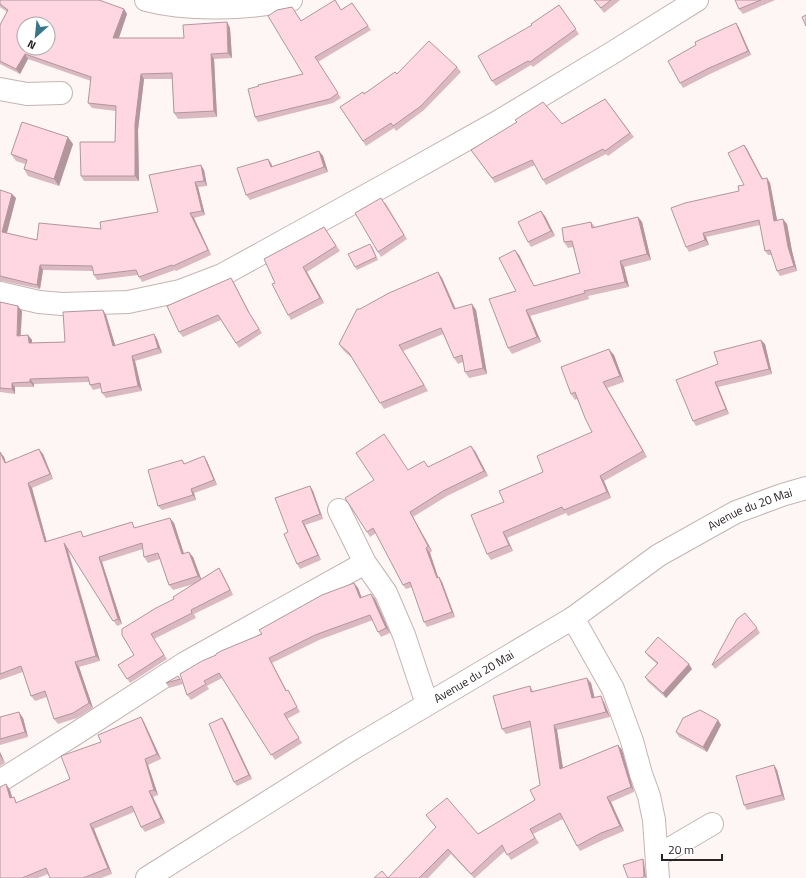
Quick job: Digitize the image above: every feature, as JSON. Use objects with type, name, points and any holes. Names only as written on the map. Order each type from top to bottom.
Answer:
[{"type":"street","points":[[146,0],[162,5],[241,7],[291,0]]},
{"type":"street","points":[[0,293],[39,302],[62,304],[87,302],[128,302],[180,291],[222,274],[501,120],[697,0]]},
{"type":"street","points":[[0,89],[27,94],[61,93]]},
{"type":"street","name":"Avenue du 20 Mai","points":[[147,878],[352,749],[573,618],[659,555],[736,512],[806,488]]},
{"type":"street","points":[[339,510],[365,564],[386,593],[404,635],[427,704]]},
{"type":"street","points":[[0,781],[185,663],[365,564]]},
{"type":"street","points":[[573,618],[603,670],[621,708],[632,741],[649,796],[654,820],[658,878]]},
{"type":"street","points":[[657,856],[712,824]]},
{"type":"building","points":[[0,0],[99,0],[124,9],[113,38],[184,38],[183,25],[227,22],[228,53],[211,54],[214,111],[174,113],[172,73],[141,74],[135,124],[135,176],[81,176],[80,142],[115,142],[116,106],[88,103],[91,77],[31,56],[56,56],[56,16],[16,16],[16,56],[24,56],[16,69],[0,61],[0,25],[8,10],[0,4]]},
{"type":"building","points":[[335,0],[341,10],[352,3],[368,26],[315,57],[338,93],[330,99],[255,117],[248,89],[259,86],[258,85],[303,74],[268,16],[277,10],[292,7],[301,21]]},
{"type":"building","points":[[594,0],[611,0],[601,8]]},
{"type":"building","points":[[735,0],[761,0],[739,9]]},
{"type":"building","points":[[559,5],[576,29],[530,62],[528,61],[492,81],[478,56],[532,25],[531,24]]},
{"type":"building","points":[[806,15],[806,26],[802,17]]},
{"type":"building","points":[[736,23],[748,51],[680,83],[668,61],[696,45],[695,42]]},
{"type":"building","points":[[429,41],[457,67],[421,106],[393,126],[391,123],[363,141],[340,107],[363,92],[364,94],[395,72],[397,74]]},
{"type":"building","points":[[605,99],[630,133],[605,151],[603,149],[543,180],[532,160],[492,178],[471,150],[517,122],[515,120],[543,102],[562,124]]},
{"type":"building","points":[[22,122],[68,137],[54,179],[24,169],[27,160],[11,154]]},
{"type":"building","points":[[744,145],[762,179],[767,178],[774,221],[783,219],[788,247],[794,266],[777,271],[770,250],[765,251],[759,220],[703,233],[705,240],[686,247],[671,208],[685,203],[739,191],[738,186],[744,185],[728,153]]},
{"type":"building","points":[[319,151],[324,167],[246,195],[237,168],[268,159],[271,167]]},
{"type":"building","points":[[201,165],[204,181],[195,182],[202,211],[190,213],[208,250],[173,266],[172,265],[139,277],[136,270],[94,275],[92,266],[40,265],[37,285],[0,276],[0,190],[12,194],[2,232],[37,240],[39,223],[101,229],[100,222],[158,212],[149,175]]},
{"type":"building","points":[[381,198],[404,235],[378,252],[355,213]]},
{"type":"building","points":[[541,211],[551,231],[528,242],[518,222]]},
{"type":"building","points":[[638,217],[647,254],[620,261],[625,282],[584,291],[585,293],[526,310],[537,337],[508,348],[489,299],[516,291],[499,258],[515,250],[534,286],[580,273],[572,241],[564,242],[562,228],[591,222],[592,228]]},
{"type":"building","points":[[324,227],[336,246],[303,267],[320,298],[288,315],[272,284],[275,283],[264,259]]},
{"type":"building","points":[[370,244],[376,257],[355,267],[348,254]]},
{"type":"building","points":[[438,272],[454,309],[472,304],[483,368],[465,372],[462,355],[454,358],[441,328],[399,345],[424,385],[380,403],[349,353],[339,344],[357,309],[360,309],[389,293]]},
{"type":"building","points":[[231,278],[259,329],[236,343],[218,315],[179,332],[167,306]]},
{"type":"building","points":[[0,302],[18,306],[17,336],[28,335],[29,343],[65,342],[63,312],[103,310],[113,346],[154,334],[158,348],[132,356],[138,386],[102,393],[100,383],[90,385],[88,377],[30,379],[30,382],[12,383],[12,389],[0,388]]},
{"type":"building","points":[[761,340],[769,369],[715,382],[726,409],[693,421],[676,380],[718,364],[714,352]]},
{"type":"building","points":[[609,349],[620,376],[603,382],[643,451],[600,476],[607,492],[564,510],[562,507],[503,532],[509,545],[487,554],[471,515],[504,502],[499,491],[543,472],[537,456],[592,432],[575,392],[571,394],[561,367]]},
{"type":"building","points":[[384,434],[408,470],[424,461],[428,467],[471,446],[484,471],[443,491],[410,512],[428,546],[426,548],[452,612],[424,622],[410,582],[403,585],[373,528],[367,532],[345,498],[374,480],[356,453]]},
{"type":"building","points":[[39,449],[50,474],[28,483],[45,542],[81,531],[83,537],[132,522],[134,528],[170,518],[182,554],[189,552],[198,576],[169,585],[158,553],[144,557],[142,543],[99,557],[118,619],[113,621],[64,543],[96,656],[75,662],[89,703],[73,713],[54,719],[45,691],[31,696],[21,666],[0,674],[0,452],[5,463]]},
{"type":"building","points":[[204,456],[214,480],[191,489],[193,495],[158,506],[148,470],[182,460],[184,464]]},
{"type":"building","points":[[310,486],[320,514],[302,521],[318,555],[297,564],[284,534],[288,532],[275,498]]},
{"type":"building","points":[[219,568],[230,590],[191,610],[192,613],[151,634],[164,655],[127,679],[118,665],[134,655],[122,635],[122,629],[174,599],[173,597]]},
{"type":"building","points":[[354,583],[360,598],[371,594],[386,628],[378,632],[370,615],[315,635],[269,658],[286,691],[288,690],[297,707],[284,714],[299,738],[271,755],[219,673],[204,681],[206,684],[187,695],[180,674],[221,651],[262,634],[259,630],[322,595]]},
{"type":"building","points":[[745,613],[757,628],[712,665],[737,619]]},
{"type":"building","points":[[658,637],[689,664],[663,693],[645,677],[658,663],[645,652]]},
{"type":"building","points":[[178,676],[180,679],[166,683]]},
{"type":"building","points":[[587,678],[592,698],[601,696],[606,712],[554,725],[560,769],[618,745],[631,787],[607,797],[620,826],[601,833],[577,846],[560,813],[530,829],[535,838],[507,855],[502,845],[471,874],[448,849],[419,878],[388,878],[436,827],[426,815],[447,798],[478,834],[535,800],[530,790],[540,785],[530,721],[502,729],[493,696],[530,686],[531,692]]},
{"type":"building","points":[[700,710],[718,720],[703,747],[676,732],[683,718]]},
{"type":"building","points":[[19,712],[25,732],[0,739],[0,717]]},
{"type":"building","points":[[141,717],[157,754],[145,759],[154,790],[149,791],[161,818],[141,827],[132,806],[90,824],[108,868],[83,878],[50,878],[46,868],[22,878],[0,878],[0,787],[6,784],[10,798],[14,797],[16,803],[70,779],[61,756],[101,742],[98,735]]},
{"type":"building","points":[[222,718],[249,775],[234,782],[209,724]]},
{"type":"building","points":[[774,765],[782,795],[744,805],[736,776]]},
{"type":"building","points":[[643,859],[644,877],[628,878],[623,865]]},
{"type":"building","points":[[382,871],[388,878],[374,878]]}]
